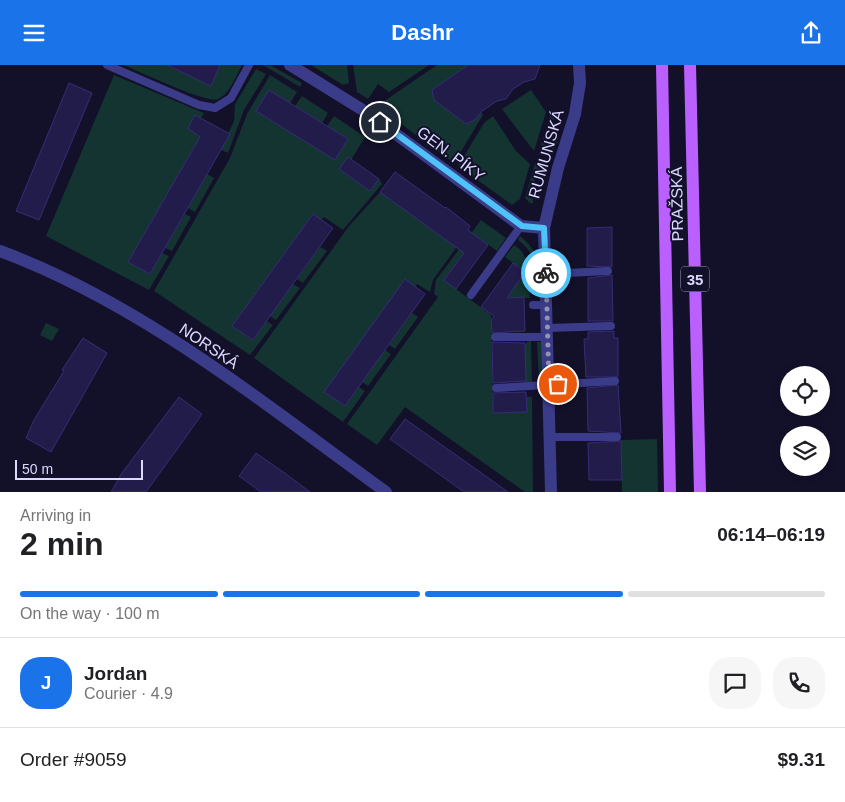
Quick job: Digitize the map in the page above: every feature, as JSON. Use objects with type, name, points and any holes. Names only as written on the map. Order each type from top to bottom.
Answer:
[{"type":"main road","name":"PRAŽSKÁ","points":[[662,65],[670,492]]},
{"type":"main road","name":"PRAŽSKÁ","points":[[690,65],[700,492]]},
{"type":"street","name":"GEN. PÍKY","points":[[290,65],[366,112],[522,226]]},
{"type":"street","name":"RUMUNSKÁ","points":[[552,492],[544,228],[558,168],[575,113],[580,83],[579,65]]},
{"type":"street","points":[[522,226],[544,228]]},
{"type":"street","name":"NORSKÁ","points":[[0,251],[60,277],[205,361],[386,492]]},
{"type":"lane","points":[[107,65],[199,105],[211,108],[220,106],[230,99],[249,65]]},
{"type":"lane","points":[[471,295],[522,226]]},
{"type":"lane","points":[[546,274],[608,271]]},
{"type":"lane","points":[[533,305],[547,305]]},
{"type":"lane","points":[[495,337],[611,326]]},
{"type":"lane","points":[[496,388],[615,381]]},
{"type":"lane","points":[[550,437],[617,437]]},
{"type":"green space","points":[[123,65],[167,65],[211,86],[220,65],[242,65],[226,93],[218,99],[211,99],[187,92]]},
{"type":"green space","points":[[263,65],[272,66],[302,83],[300,87]]},
{"type":"green space","points":[[311,65],[347,65],[349,83],[343,85]]},
{"type":"green space","points":[[353,65],[429,65],[389,92],[378,84],[368,99],[357,92]]},
{"type":"green space","points":[[437,65],[468,65],[433,90],[434,99],[465,123],[475,120],[481,112],[483,115],[454,163],[377,106]]},
{"type":"green space","points":[[256,69],[266,74],[244,110],[228,153],[209,144],[197,142],[129,261],[150,274],[162,253],[169,256],[149,290],[46,236],[114,75],[204,113],[201,118],[195,115],[188,128],[222,147],[234,121],[235,104]]},
{"type":"green space","points":[[270,75],[297,92],[290,103],[269,90],[256,111],[335,160],[348,139],[327,126],[334,116],[365,137],[351,160],[339,169],[370,191],[379,179],[382,184],[343,230],[324,217],[321,220],[313,214],[232,326],[253,340],[267,321],[273,325],[250,355],[154,291],[230,158],[247,114]]},
{"type":"green space","points":[[531,90],[546,112],[534,151],[502,109]]},
{"type":"green space","points":[[302,96],[328,113],[322,123],[295,106]]},
{"type":"green space","points":[[551,113],[555,114],[548,138],[558,142],[550,155],[538,155]]},
{"type":"green space","points":[[493,116],[516,151],[530,164],[520,199],[512,205],[458,166],[484,123]]},
{"type":"green space","points":[[535,163],[545,169],[547,178],[536,175],[530,198],[533,199],[533,203],[530,203],[525,198]]},
{"type":"green space","points":[[207,174],[214,178],[195,212],[188,208]]},
{"type":"green space","points":[[380,192],[456,246],[471,227],[433,280],[430,292],[417,284],[325,392],[345,406],[359,387],[365,391],[343,422],[254,358],[349,226]]},
{"type":"green space","points":[[185,214],[191,217],[172,251],[165,248]]},
{"type":"green space","points":[[481,220],[506,238],[497,251],[476,236],[444,280],[491,315],[493,413],[527,412],[527,397],[532,397],[533,492],[525,492],[405,407],[377,445],[347,424],[438,297],[434,294],[436,280]]},
{"type":"green space","points":[[520,236],[533,250],[536,257],[539,271],[540,298],[537,297],[535,265],[530,253],[518,240]]},
{"type":"green space","points":[[514,245],[520,249],[527,261],[530,298],[507,297],[525,272],[505,257]]},
{"type":"green space","points":[[320,247],[327,251],[303,283],[297,279]]},
{"type":"green space","points":[[293,284],[300,288],[276,320],[270,316]]},
{"type":"green space","points":[[412,313],[418,317],[395,349],[389,345]]},
{"type":"green space","points":[[46,323],[59,329],[52,341],[40,335]]},
{"type":"green space","points":[[531,341],[532,383],[524,382],[523,378],[526,378],[524,347],[527,342]]},
{"type":"green space","points":[[537,342],[541,342],[542,383],[539,382]]},
{"type":"green space","points":[[385,350],[391,354],[368,386],[362,382]]},
{"type":"green space","points":[[657,439],[658,492],[622,492],[621,440]]},
{"type":"building","points":[[167,65],[220,65],[211,86]]},
{"type":"building","points":[[468,65],[540,65],[535,79],[524,82],[513,89],[506,99],[497,101],[482,111],[475,120],[466,124],[434,100],[432,90]]},
{"type":"building","points":[[69,83],[92,93],[39,220],[16,211]]},
{"type":"building","points":[[269,90],[348,139],[335,160],[256,111]]},
{"type":"building","points":[[195,115],[230,134],[150,274],[128,262],[200,137],[188,128]]},
{"type":"building","points":[[348,157],[379,179],[370,191],[339,169]]},
{"type":"building","points":[[395,172],[446,207],[470,226],[468,230],[488,245],[456,289],[444,280],[464,253],[380,192]]},
{"type":"building","points":[[313,214],[333,228],[253,340],[232,326]]},
{"type":"building","points":[[612,227],[612,267],[587,266],[587,228]]},
{"type":"building","points":[[513,263],[525,272],[507,298],[524,297],[525,331],[492,333],[491,320],[494,316],[481,307]]},
{"type":"building","points":[[612,275],[613,321],[588,321],[588,278]]},
{"type":"building","points":[[405,279],[425,294],[345,406],[324,392]]},
{"type":"building","points":[[614,331],[614,338],[618,338],[618,377],[586,377],[584,339],[588,339],[588,332]]},
{"type":"building","points":[[83,338],[107,353],[51,452],[26,438],[34,420],[64,371],[62,370]]},
{"type":"building","points":[[492,342],[525,343],[526,381],[493,383]]},
{"type":"building","points":[[618,385],[621,433],[588,431],[587,388]]},
{"type":"building","points":[[526,392],[527,412],[493,413],[493,393]]},
{"type":"building","points":[[179,397],[202,414],[183,441],[146,492],[111,492],[122,473]]},
{"type":"building","points":[[405,419],[508,492],[464,492],[390,439]]},
{"type":"building","points":[[621,441],[622,480],[589,480],[588,443]]},
{"type":"building","points":[[256,453],[310,492],[261,492],[239,476]]},
{"type":"way so far","points":[[546,273],[549,385],[558,384]]},
{"type":"route","points":[[380,122],[522,226],[544,228],[546,273]]}]
